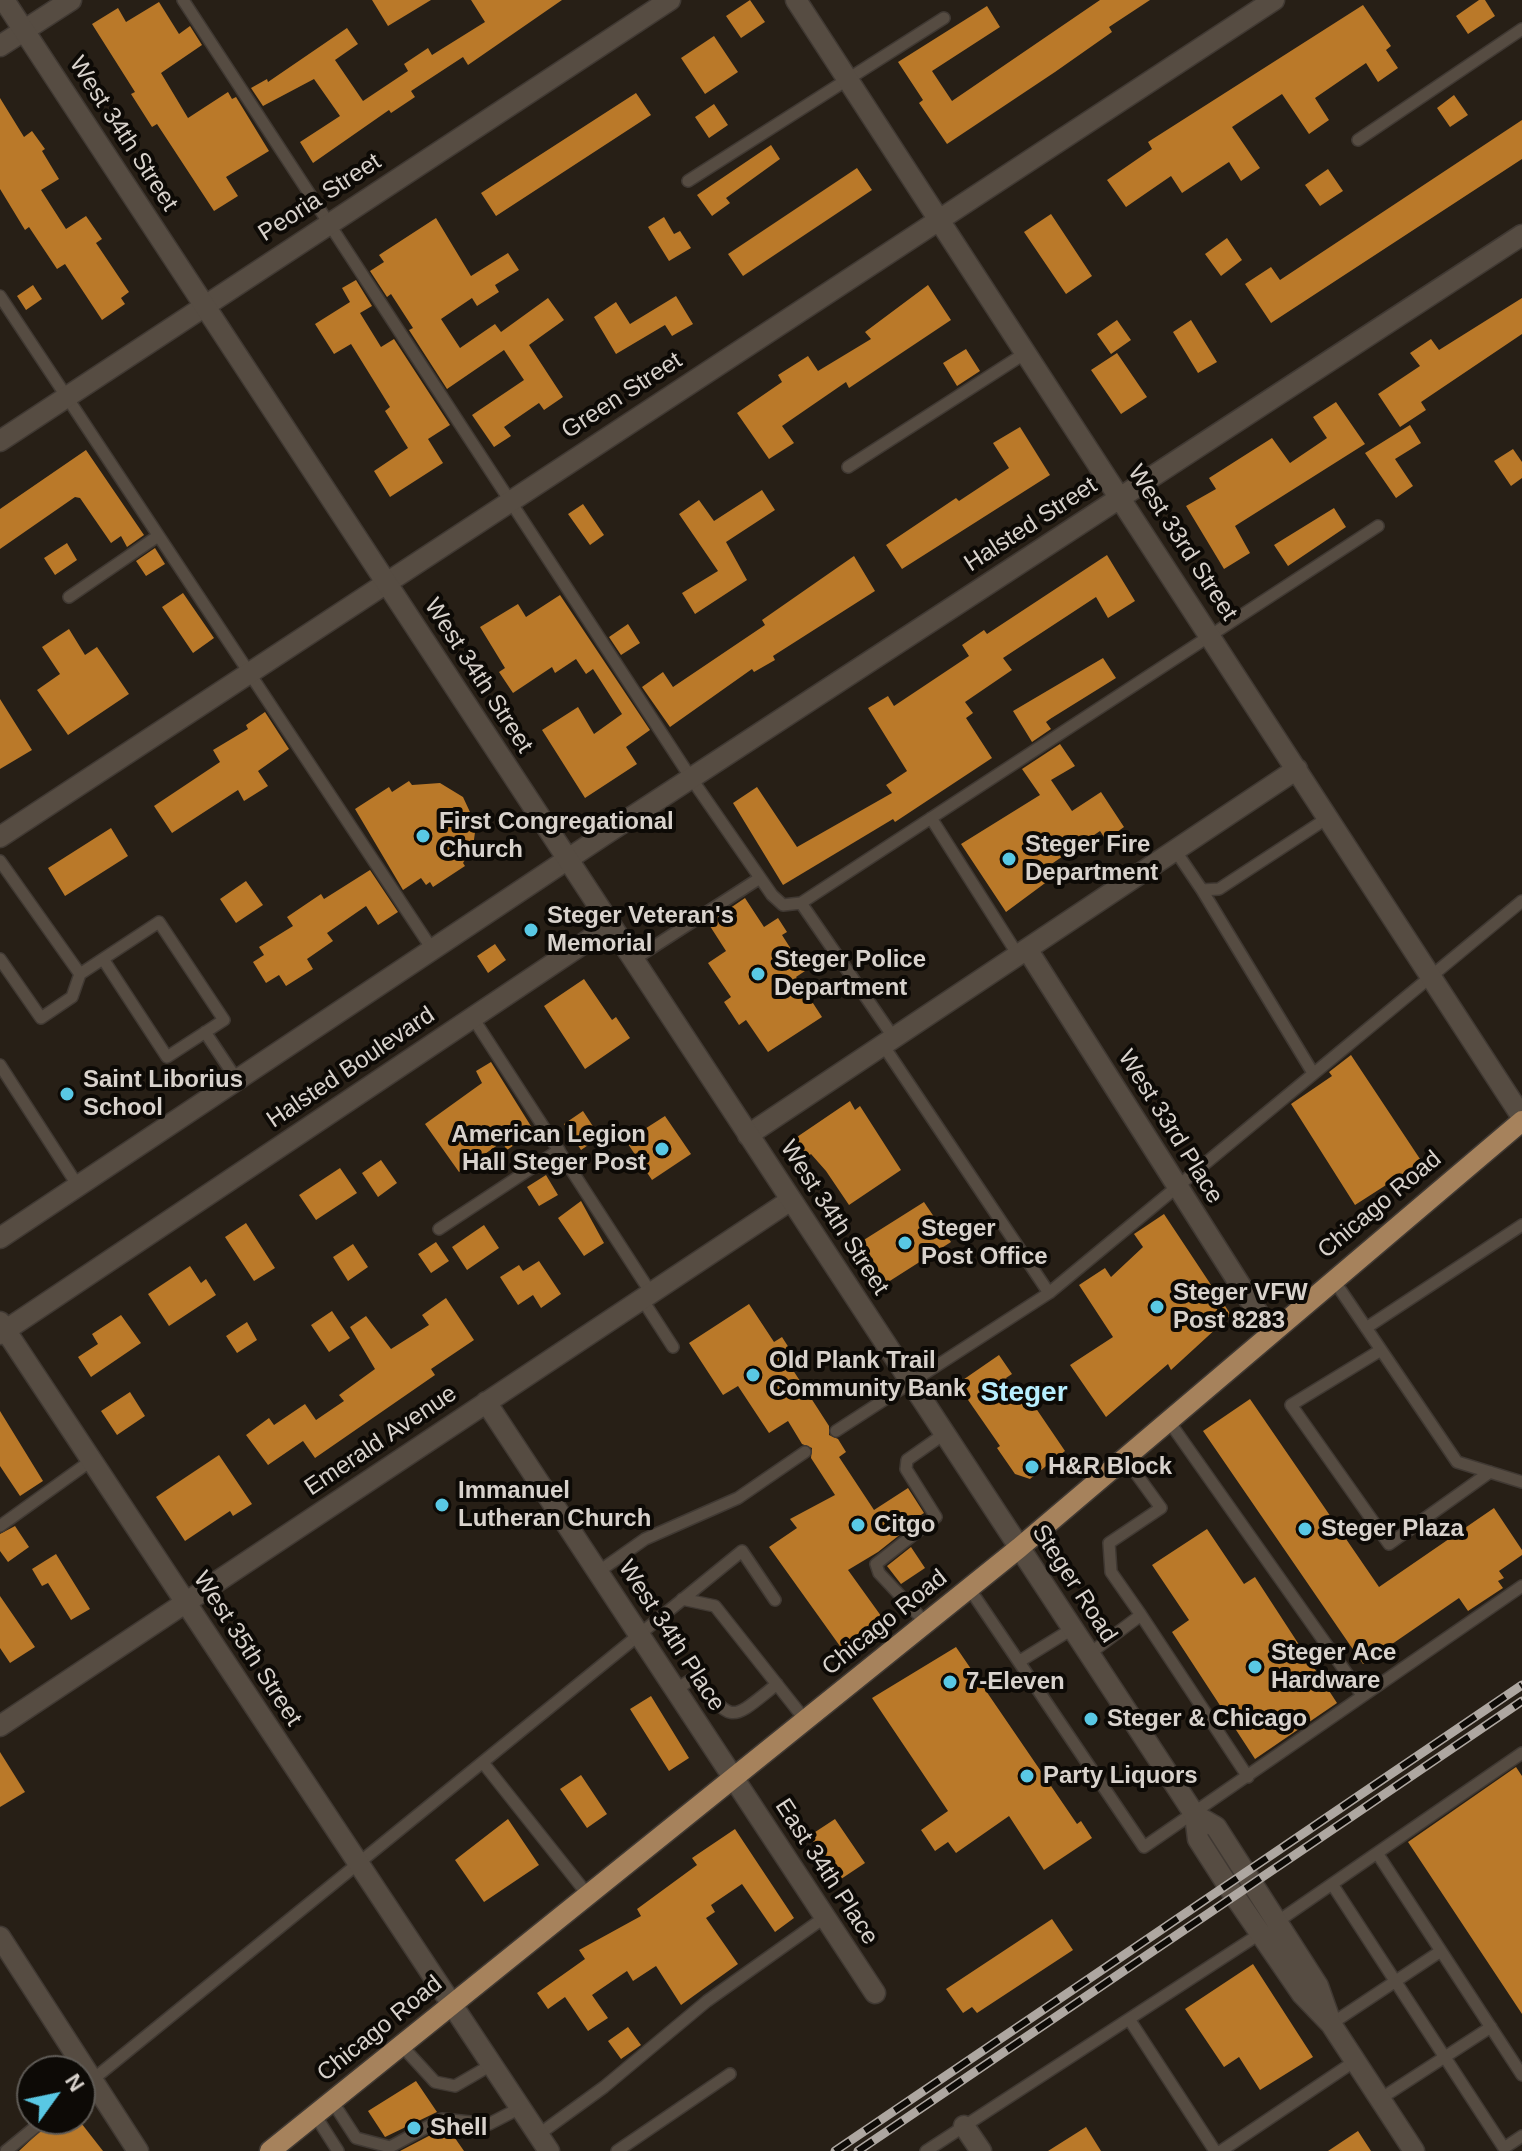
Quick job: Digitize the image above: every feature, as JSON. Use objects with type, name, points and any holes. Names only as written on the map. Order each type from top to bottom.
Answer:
[{"type":"main road","name":"Chicago Road","points":[[270,2151],[1019,1548],[1522,1119]]},
{"type":"street","name":"West 34th Street","points":[[4,0],[910,1381]]},
{"type":"street","points":[[0,46],[71,0]]},
{"type":"street","name":"West 33rd Street","points":[[796,0],[1329,817],[1522,1119]]},
{"type":"street","name":"Green Street","points":[[0,837],[1274,0]]},
{"type":"street","name":"Peoria Street","points":[[0,441],[664,1]]},
{"type":"street","name":"Halsted Street","points":[[567,859],[1522,235]]},
{"type":"street","points":[[748,1135],[1297,769]]},
{"type":"street","points":[[0,1238],[567,859]]},
{"type":"street","name":"Halsted Boulevard","points":[[2,1329],[611,925]]},
{"type":"street","name":"West 33rd Place","points":[[1022,952],[1270,1332]]},
{"type":"street","name":"Emerald Avenue","points":[[0,1726],[791,1200]]},
{"type":"street","name":"West 35th Street","points":[[2,1329],[544,2143]]},
{"type":"street","name":"Steger Road","points":[[910,1381],[1195,1815],[1198,1839],[1269,1928],[1302,1994],[1331,2024],[1414,2151]]},
{"type":"street","name":"West 34th Place","points":[[486,1402],[734,1779]]},
{"type":"street","name":"East 34th Place","points":[[734,1779],[875,1993]]},
{"type":"street","points":[[0,1937],[69,2055]]},
{"type":"street","points":[[96,2098],[138,2151]]},
{"type":"street","points":[[964,2126],[981,2151]]},
{"type":"lane","points":[[183,0],[691,778],[760,878],[783,905],[801,903],[1378,526]]},
{"type":"lane","points":[[688,181],[944,18]]},
{"type":"lane","points":[[1358,140],[1522,29]]},
{"type":"lane","points":[[0,296],[432,949]]},
{"type":"lane","points":[[848,467],[1027,352]]},
{"type":"lane","points":[[69,597],[158,536]]},
{"type":"lane","points":[[1202,890],[1219,889],[1329,817]]},
{"type":"lane","points":[[931,818],[1022,952]]},
{"type":"lane","points":[[1175,850],[1313,1073]]},
{"type":"lane","points":[[0,861],[80,974]]},
{"type":"lane","points":[[633,960],[760,878]]},
{"type":"lane","points":[[836,1431],[1049,1293],[1522,901]]},
{"type":"lane","points":[[801,903],[1049,1293]]},
{"type":"lane","points":[[0,959],[41,1018],[72,997],[80,974],[159,922],[224,1020],[167,1057],[103,959]]},
{"type":"lane","points":[[473,1018],[559,1150],[647,1296],[673,1347]]},
{"type":"lane","points":[[205,1032],[237,1080]]},
{"type":"lane","points":[[0,1065],[78,1186]]},
{"type":"lane","points":[[439,1229],[559,1150]]},
{"type":"lane","points":[[1366,1328],[1522,1225]]},
{"type":"lane","points":[[1333,1279],[1457,1462],[1522,1482]]},
{"type":"lane","points":[[1381,1350],[1291,1405],[1389,1544],[1490,1472]]},
{"type":"lane","points":[[1168,1420],[1362,1695]]},
{"type":"lane","points":[[926,1623],[879,1573],[876,1564],[936,1517],[906,1469],[907,1460],[944,1434]]},
{"type":"lane","points":[[598,1572],[645,1539],[738,1498],[805,1452]]},
{"type":"lane","points":[[1124,1457],[1161,1508],[1109,1543],[1111,1572],[1248,1777]]},
{"type":"lane","points":[[0,1526],[92,1460]]},
{"type":"lane","points":[[96,2077],[742,1551],[775,1600]]},
{"type":"lane","points":[[969,1588],[1144,1847],[1195,1815],[1362,1695],[1522,1586]]},
{"type":"lane","points":[[682,1599],[715,1606],[806,1721]]},
{"type":"lane","points":[[1089,1654],[1141,1615]]},
{"type":"lane","points":[[1020,1661],[1072,1629]]},
{"type":"lane","points":[[675,1690],[697,1676],[721,1711],[731,1714],[742,1712],[777,1684]]},
{"type":"lane","points":[[926,2151],[1269,1928],[1522,1753]]},
{"type":"lane","points":[[484,1764],[588,1895]]},
{"type":"lane","points":[[1377,1853],[1522,2075]]},
{"type":"lane","points":[[1332,1884],[1504,2148],[1522,2136]]},
{"type":"lane","points":[[544,2143],[604,2087],[707,2001],[825,1917]]},
{"type":"lane","points":[[1331,2024],[1441,1951]]},
{"type":"lane","points":[[1129,2019],[1215,2151]]},
{"type":"lane","points":[[1380,2099],[1491,2027]]},
{"type":"lane","points":[[401,2045],[435,2082],[455,2086],[491,2065]]},
{"type":"lane","points":[[1221,2151],[1355,2061]]},
{"type":"lane","points":[[617,2151],[730,2074]]},
{"type":"lane","points":[[332,2101],[356,2138],[390,2147],[442,2119],[489,2124],[520,2108]]},
{"type":"lane","points":[[315,2115],[338,2151]]},
{"type":"lane","points":[[6,2151],[26,2135]]},
{"type":"building","points":[[372,0],[431,0],[388,26]]},
{"type":"building","points":[[471,0],[562,0],[468,65],[463,57],[411,91],[415,97],[391,113],[389,110],[313,163],[300,142],[340,116],[314,79],[263,106],[251,88],[267,79],[268,82],[347,28],[358,44],[335,60],[363,101],[408,71],[404,64],[428,48],[432,55],[485,22]]},
{"type":"building","points":[[750,0],[765,22],[741,38],[726,16]]},
{"type":"building","points":[[1100,0],[1150,0],[1109,27],[1112,32],[947,144],[919,103],[923,100],[898,62],[987,6],[1000,27],[932,71],[952,101]]},
{"type":"building","points":[[1479,0],[1485,0],[1495,16],[1468,34],[1456,16]]},
{"type":"building","points":[[159,2],[179,34],[190,26],[202,45],[161,73],[188,118],[228,92],[232,99],[236,97],[269,151],[226,177],[238,196],[214,211],[157,124],[152,127],[131,94],[135,92],[92,24],[118,8],[126,22]]},
{"type":"building","points":[[1363,5],[1391,46],[1386,50],[1398,68],[1378,82],[1366,63],[1315,98],[1329,120],[1309,134],[1282,94],[1232,127],[1260,168],[1241,181],[1229,162],[1182,193],[1171,176],[1126,207],[1107,180],[1152,149],[1148,142]]},
{"type":"building","points":[[714,36],[738,72],[705,94],[681,58]]},
{"type":"building","points":[[636,93],[651,115],[496,216],[481,193]]},
{"type":"building","points":[[1454,95],[1468,115],[1450,127],[1437,108]]},
{"type":"building","points":[[0,98],[24,137],[32,131],[45,149],[42,151],[59,179],[41,190],[66,229],[86,216],[102,239],[96,243],[129,292],[121,298],[125,304],[102,320],[65,264],[57,269],[29,227],[25,230],[0,189]]},
{"type":"building","points":[[714,104],[728,125],[709,138],[695,117]]},
{"type":"building","points":[[1522,120],[1522,159],[1271,323],[1245,284],[1271,267],[1280,280]]},
{"type":"building","points":[[771,145],[780,159],[726,198],[730,203],[712,216],[697,195]]},
{"type":"building","points":[[857,168],[872,190],[743,276],[728,254]]},
{"type":"building","points":[[1328,169],[1343,191],[1320,206],[1305,185]]},
{"type":"building","points":[[1051,214],[1092,276],[1066,294],[1024,232]]},
{"type":"building","points":[[664,217],[674,234],[680,231],[691,248],[669,261],[648,227]]},
{"type":"building","points":[[436,218],[471,276],[508,253],[519,270],[495,285],[499,292],[477,306],[472,298],[441,319],[460,348],[495,324],[501,332],[548,298],[564,320],[529,345],[563,397],[544,410],[539,403],[504,427],[511,436],[494,447],[472,415],[524,380],[504,350],[447,389],[409,330],[413,328],[391,294],[387,297],[370,271],[384,262],[379,255]]},
{"type":"building","points":[[1227,238],[1242,260],[1221,276],[1205,254]]},
{"type":"building","points":[[356,280],[372,306],[360,313],[381,347],[394,339],[450,425],[428,439],[443,463],[390,497],[374,471],[408,448],[385,411],[390,407],[351,344],[334,354],[315,324],[350,302],[342,288]]},
{"type":"building","points":[[33,285],[42,299],[26,310],[17,296]]},
{"type":"building","points":[[928,285],[951,320],[849,388],[846,382],[782,426],[794,443],[769,459],[737,413],[782,382],[778,375],[808,356],[818,371],[871,339],[865,332]]},
{"type":"building","points":[[676,296],[693,324],[672,336],[665,325],[616,354],[594,317],[616,302],[630,324]]},
{"type":"building","points":[[1522,298],[1522,334],[1421,402],[1426,410],[1400,427],[1378,394],[1420,366],[1410,353],[1431,339],[1439,350]]},
{"type":"building","points":[[1117,320],[1131,340],[1111,354],[1097,334]]},
{"type":"building","points":[[1191,320],[1217,362],[1198,373],[1173,332]]},
{"type":"building","points":[[966,349],[980,371],[957,386],[943,363]]},
{"type":"building","points":[[1117,353],[1147,397],[1121,414],[1091,370]]},
{"type":"building","points":[[1336,402],[1365,444],[1235,526],[1250,553],[1224,569],[1186,506],[1216,489],[1209,478],[1272,438],[1290,463],[1327,438],[1313,417]]},
{"type":"building","points":[[1410,425],[1421,443],[1395,459],[1413,486],[1396,498],[1365,453]]},
{"type":"building","points":[[1020,427],[1050,475],[902,569],[886,545],[956,498],[959,501],[1009,468],[993,443]]},
{"type":"building","points":[[1513,449],[1522,462],[1522,478],[1511,486],[1494,461]]},
{"type":"building","points":[[86,450],[144,535],[127,547],[121,536],[111,543],[80,498],[75,497],[0,549],[0,509]]},
{"type":"building","points":[[762,490],[775,510],[726,542],[747,580],[695,614],[682,593],[718,571],[679,514],[699,500],[714,521]]},
{"type":"building","points":[[583,504],[604,535],[590,545],[568,514]]},
{"type":"building","points":[[1334,508],[1346,527],[1288,566],[1274,545]]},
{"type":"building","points":[[67,543],[77,560],[55,575],[44,558]]},
{"type":"building","points":[[155,548],[165,564],[146,576],[136,561]]},
{"type":"building","points":[[1107,555],[1135,601],[1108,618],[1096,597],[1003,658],[1012,670],[965,702],[973,713],[966,718],[992,758],[895,822],[893,819],[783,885],[733,803],[757,787],[797,847],[892,793],[886,785],[907,771],[868,708],[888,696],[894,706],[969,656],[962,645],[984,630],[987,634]]},
{"type":"building","points":[[854,556],[875,591],[773,656],[775,660],[754,672],[752,669],[670,727],[642,687],[663,672],[673,687],[765,625],[762,620]]},
{"type":"building","points":[[183,593],[214,638],[193,653],[162,607]]},
{"type":"building","points":[[560,595],[650,730],[626,747],[637,764],[585,798],[542,730],[578,707],[594,734],[622,714],[593,669],[586,674],[576,659],[555,673],[552,667],[513,693],[499,672],[505,668],[480,627],[518,604],[526,617]]},
{"type":"building","points":[[628,624],[640,643],[621,655],[609,637]]},
{"type":"building","points":[[69,629],[85,655],[97,647],[129,694],[68,735],[37,690],[60,674],[42,647]]},
{"type":"building","points":[[1103,658],[1116,678],[1046,722],[1051,729],[1032,742],[1013,711]]},
{"type":"building","points":[[0,699],[32,750],[0,769]]},
{"type":"building","points":[[265,712],[289,749],[258,771],[268,786],[244,801],[238,790],[172,833],[154,806],[220,762],[213,750],[248,729],[246,725]]},
{"type":"building","points":[[1060,744],[1075,766],[1051,780],[1072,811],[1101,792],[1124,827],[1106,840],[1100,831],[1050,865],[1056,875],[1006,912],[961,844],[1040,795],[1022,769]]},
{"type":"building","name":"First Congregational Church","points":[[409,781],[412,785],[440,783],[463,797],[476,825],[473,847],[463,863],[465,866],[433,887],[430,882],[426,885],[421,878],[403,890],[355,809],[389,787],[392,792]]},
{"type":"building","points":[[111,828],[128,856],[65,896],[48,868]]},
{"type":"building","points":[[370,870],[398,912],[378,925],[366,906],[327,933],[333,941],[307,959],[313,969],[286,986],[279,975],[266,983],[253,962],[264,955],[259,947],[293,926],[287,917],[321,894],[324,899]]},
{"type":"building","points":[[246,881],[263,905],[236,923],[220,899]]},
{"type":"building","name":"Steger Police Department","points":[[745,898],[764,927],[778,918],[787,932],[782,935],[805,971],[796,977],[822,1017],[768,1052],[746,1020],[739,1025],[724,1002],[731,997],[708,963],[726,951],[708,923]]},
{"type":"building","points":[[495,944],[506,960],[488,973],[477,956]]},
{"type":"building","points":[[584,979],[612,1020],[616,1017],[630,1038],[585,1069],[544,1006]]},
{"type":"building","points":[[1351,1055],[1422,1162],[1355,1205],[1291,1104],[1332,1076],[1329,1072]]},
{"type":"building","points":[[491,1062],[534,1131],[507,1150],[502,1142],[459,1172],[425,1124],[482,1083],[476,1071]]},
{"type":"building","points":[[850,1101],[855,1110],[860,1106],[901,1170],[849,1205],[826,1171],[811,1154],[806,1158],[794,1139]]},
{"type":"building","points":[[583,1111],[600,1137],[581,1150],[564,1124]]},
{"type":"building","name":"American Legion Hall Steger Post","points":[[665,1116],[691,1154],[652,1180],[626,1141]]},
{"type":"building","points":[[381,1160],[397,1183],[378,1197],[362,1173]]},
{"type":"building","points":[[340,1168],[357,1193],[316,1220],[299,1195]]},
{"type":"building","points":[[546,1175],[558,1195],[539,1206],[527,1187]]},
{"type":"building","points":[[581,1201],[604,1243],[584,1256],[558,1218]]},
{"type":"building","name":"Steger Post Office","points":[[924,1202],[951,1242],[885,1284],[859,1243]]},
{"type":"building","points":[[1164,1214],[1231,1315],[1171,1370],[1168,1364],[1106,1417],[1070,1365],[1113,1337],[1079,1285],[1105,1268],[1111,1277],[1143,1247],[1134,1234]]},
{"type":"building","points":[[246,1223],[275,1268],[254,1281],[225,1237]]},
{"type":"building","points":[[484,1225],[499,1248],[467,1270],[452,1247]]},
{"type":"building","points":[[436,1242],[449,1261],[431,1273],[418,1254]]},
{"type":"building","points":[[353,1244],[368,1267],[348,1281],[333,1257]]},
{"type":"building","points":[[539,1261],[561,1294],[541,1308],[533,1295],[518,1305],[500,1277],[519,1265],[523,1271]]},
{"type":"building","points":[[190,1266],[201,1283],[206,1279],[216,1295],[169,1326],[148,1294]]},
{"type":"building","points":[[446,1298],[474,1340],[431,1369],[435,1375],[315,1458],[303,1441],[268,1465],[246,1435],[269,1418],[274,1425],[305,1404],[316,1420],[344,1401],[339,1395],[375,1369],[350,1327],[366,1316],[391,1349],[429,1325],[422,1315]]},
{"type":"building","points":[[749,1304],[774,1342],[782,1337],[798,1362],[791,1367],[829,1426],[829,1435],[838,1439],[846,1452],[839,1457],[874,1510],[908,1488],[924,1513],[899,1529],[902,1533],[878,1552],[848,1570],[889,1627],[847,1656],[769,1547],[797,1528],[790,1519],[835,1495],[811,1458],[812,1448],[802,1444],[788,1421],[769,1433],[738,1386],[723,1395],[689,1343]]},
{"type":"building","points":[[332,1311],[350,1338],[329,1352],[311,1325]]},
{"type":"building","points":[[121,1315],[141,1343],[91,1377],[78,1357],[98,1344],[92,1334]]},
{"type":"building","points":[[247,1322],[257,1340],[237,1353],[226,1336]]},
{"type":"building","points":[[999,1355],[1012,1374],[1006,1378],[1025,1406],[1031,1401],[1065,1451],[1030,1479],[1015,1474],[997,1448],[1000,1446],[957,1384]]},
{"type":"building","points":[[130,1392],[145,1416],[117,1435],[101,1411]]},
{"type":"building","name":"Steger Plaza","points":[[1250,1399],[1379,1587],[1494,1508],[1522,1550],[1522,1555],[1499,1571],[1504,1578],[1498,1581],[1503,1588],[1468,1611],[1459,1598],[1363,1664],[1203,1431]]},
{"type":"building","points":[[0,1411],[43,1481],[20,1496],[0,1466]]},
{"type":"building","points":[[219,1455],[252,1504],[233,1516],[230,1511],[185,1541],[156,1497]]},
{"type":"building","points":[[15,1526],[29,1547],[8,1562],[0,1551],[0,1534]]},
{"type":"building","name":"Steger Ace Hardware","points":[[1207,1529],[1244,1584],[1255,1577],[1337,1703],[1255,1759],[1172,1632],[1189,1620],[1152,1565]]},
{"type":"building","points":[[911,1547],[925,1568],[901,1584],[887,1566]]},
{"type":"building","points":[[56,1554],[90,1609],[71,1620],[48,1583],[42,1586],[32,1569]]},
{"type":"building","points":[[0,1596],[35,1647],[10,1663],[0,1648]]},
{"type":"building","points":[[956,1647],[1077,1824],[1081,1821],[1092,1838],[1044,1870],[1009,1816],[956,1853],[948,1842],[935,1851],[921,1830],[948,1811],[872,1698]]},
{"type":"building","points":[[651,1696],[689,1758],[669,1771],[630,1709]]},
{"type":"building","points":[[0,1752],[25,1792],[0,1807]]},
{"type":"building","points":[[1516,1767],[1522,1776],[1522,2014],[1408,1842]]},
{"type":"building","points":[[581,1775],[607,1814],[587,1828],[560,1789]]},
{"type":"building","points":[[508,1819],[539,1865],[484,1902],[455,1860]]},
{"type":"building","points":[[835,1819],[865,1863],[838,1881],[809,1836]]},
{"type":"building","points":[[735,1829],[794,1918],[775,1932],[742,1884],[711,1905],[715,1912],[706,1918],[738,1964],[681,2005],[656,1966],[633,1981],[627,1971],[592,1995],[608,2018],[588,2031],[565,1997],[548,2009],[537,1993],[585,1959],[579,1950],[641,1916],[637,1909],[697,1865],[692,1858]]},
{"type":"building","points":[[1052,1919],[1073,1950],[977,2013],[972,2007],[963,2013],[946,1989]]},
{"type":"building","points":[[1253,1964],[1313,2057],[1260,2090],[1239,2057],[1224,2067],[1185,2009]]},
{"type":"building","points":[[628,2027],[641,2045],[621,2059],[608,2041]]},
{"type":"building","points":[[416,2081],[437,2112],[385,2137],[368,2111]]},
{"type":"building","points":[[1086,2127],[1101,2151],[1048,2151]]},
{"type":"building","points":[[448,2128],[464,2151],[400,2151]]},
{"type":"building","points":[[1358,2131],[1371,2151],[1328,2151]]},
{"type":"building","points":[[36,2135],[90,2135],[103,2151],[19,2151]]},
{"type":"railway","points":[[835,2151],[1522,1685]]},
{"type":"railway","points":[[858,2151],[1522,1701]]},
{"type":"place","name":"First Congregational Church","points":[[423,836]]},
{"type":"place","name":"Steger Fire Department","points":[[1009,859]]},
{"type":"place","name":"Steger Veteran's Memorial","points":[[531,930]]},
{"type":"place","name":"Steger Police Department","points":[[758,974]]},
{"type":"place","name":"Saint Liborius School","points":[[67,1094]]},
{"type":"place","name":"American Legion Hall Steger Post","points":[[662,1149]]},
{"type":"place","name":"Steger Post Office","points":[[905,1243]]},
{"type":"place","name":"Steger VFW Post 8283","points":[[1157,1307]]},
{"type":"place","name":"Old Plank Trail Community Bank","points":[[753,1375]]},
{"type":"place","name":"H&R Block","points":[[1032,1467]]},
{"type":"place","name":"Immanuel Lutheran Church","points":[[442,1505]]},
{"type":"place","name":"Citgo","points":[[858,1525]]},
{"type":"place","name":"Steger Plaza","points":[[1305,1529]]},
{"type":"place","name":"Steger Ace Hardware","points":[[1255,1667]]},
{"type":"place","name":"7-Eleven","points":[[950,1682]]},
{"type":"place","name":"Steger & Chicago","points":[[1091,1719]]},
{"type":"place","name":"Party Liquors","points":[[1027,1776]]},
{"type":"place","name":"Shell","points":[[414,2128]]},
{"type":"district","name":"Steger","points":[[1024,1393]]}]
